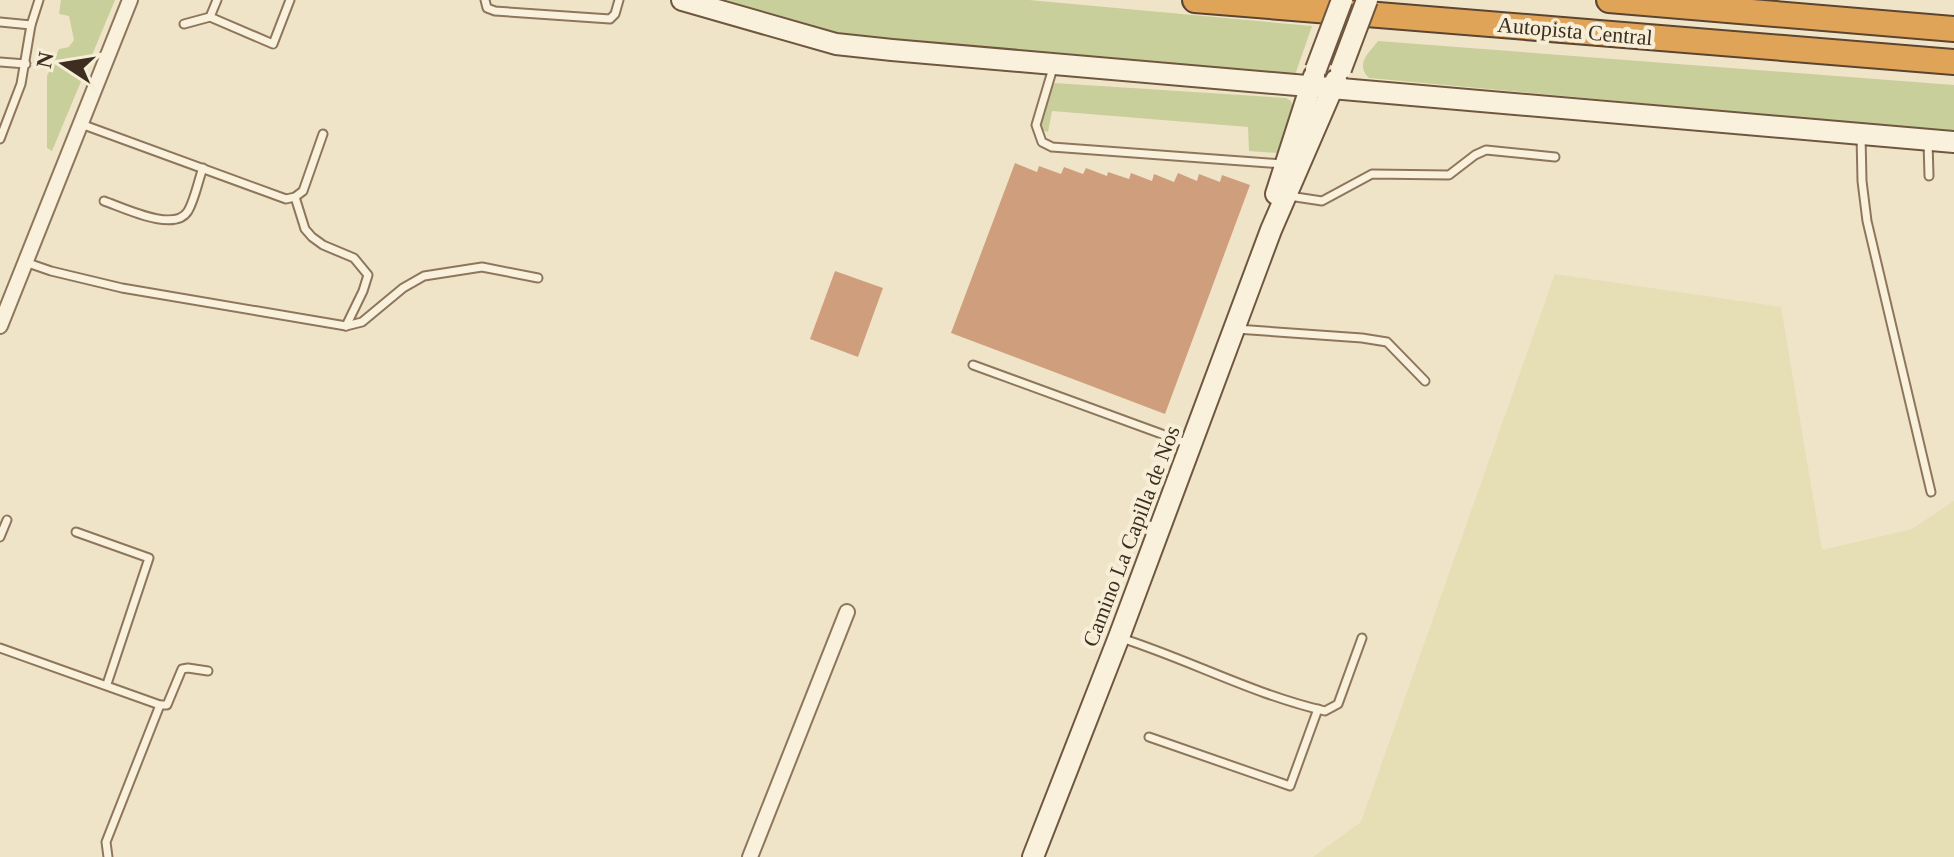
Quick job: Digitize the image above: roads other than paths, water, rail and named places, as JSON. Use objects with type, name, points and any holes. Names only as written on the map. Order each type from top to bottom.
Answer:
[{"type":"highway","name":"Autopista Central","points":[[1195,0],[1954,62]]},
{"type":"highway","name":"Autopista Central","points":[[1609,0],[1954,29]]},
{"type":"main road","points":[[682,0],[836,44],[1053,66],[1313,78],[1331,89],[1954,142]]},
{"type":"main road","name":"Camino La Capilla de Nos","points":[[1271,230],[1276,192],[1342,0]]},
{"type":"main road","name":"Camino La Capilla de Nos","points":[[1033,857],[1271,230],[1341,69],[1367,0]]},
{"type":"street","points":[[0,326],[130,0]]},
{"type":"street","points":[[750,857],[847,612]]},
{"type":"lane","points":[[0,139],[17,98],[39,0]]},
{"type":"lane","points":[[210,17],[217,0]]},
{"type":"lane","points":[[184,24],[210,17],[273,44],[290,0]]},
{"type":"lane","points":[[485,0],[487,8],[495,11],[610,19],[619,0]]},
{"type":"lane","points":[[0,22],[31,25]]},
{"type":"lane","points":[[0,62],[26,64]]},
{"type":"lane","points":[[1053,66],[1036,125],[1040,138],[1046,144],[1285,164]]},
{"type":"lane","points":[[81,124],[286,199],[303,191],[323,134]]},
{"type":"lane","points":[[1861,135],[1867,221],[1931,492]]},
{"type":"lane","points":[[1928,140],[1929,176]]},
{"type":"lane","points":[[1287,195],[1322,201],[1372,174],[1449,175],[1486,150],[1555,157]]},
{"type":"lane","points":[[104,201],[168,222],[179,219],[187,212],[203,168]]},
{"type":"lane","points":[[295,197],[305,229],[312,237],[354,258],[368,275],[346,326]]},
{"type":"lane","points":[[25,262],[122,288],[346,326],[362,322],[403,288],[424,276],[482,267],[538,278]]},
{"type":"lane","points":[[1234,329],[1387,342],[1425,381]]},
{"type":"lane","points":[[973,365],[1191,444]]},
{"type":"lane","points":[[0,537],[7,520]]},
{"type":"lane","points":[[76,532],[149,558],[107,684]]},
{"type":"lane","points":[[1119,637],[1157,649],[1235,682],[1329,710],[1338,704],[1362,638]]},
{"type":"lane","points":[[0,648],[160,705],[167,705],[182,669],[208,671]]},
{"type":"lane","points":[[108,857],[106,842],[160,705]]},
{"type":"lane","points":[[1149,737],[1290,786],[1318,709]]}]
